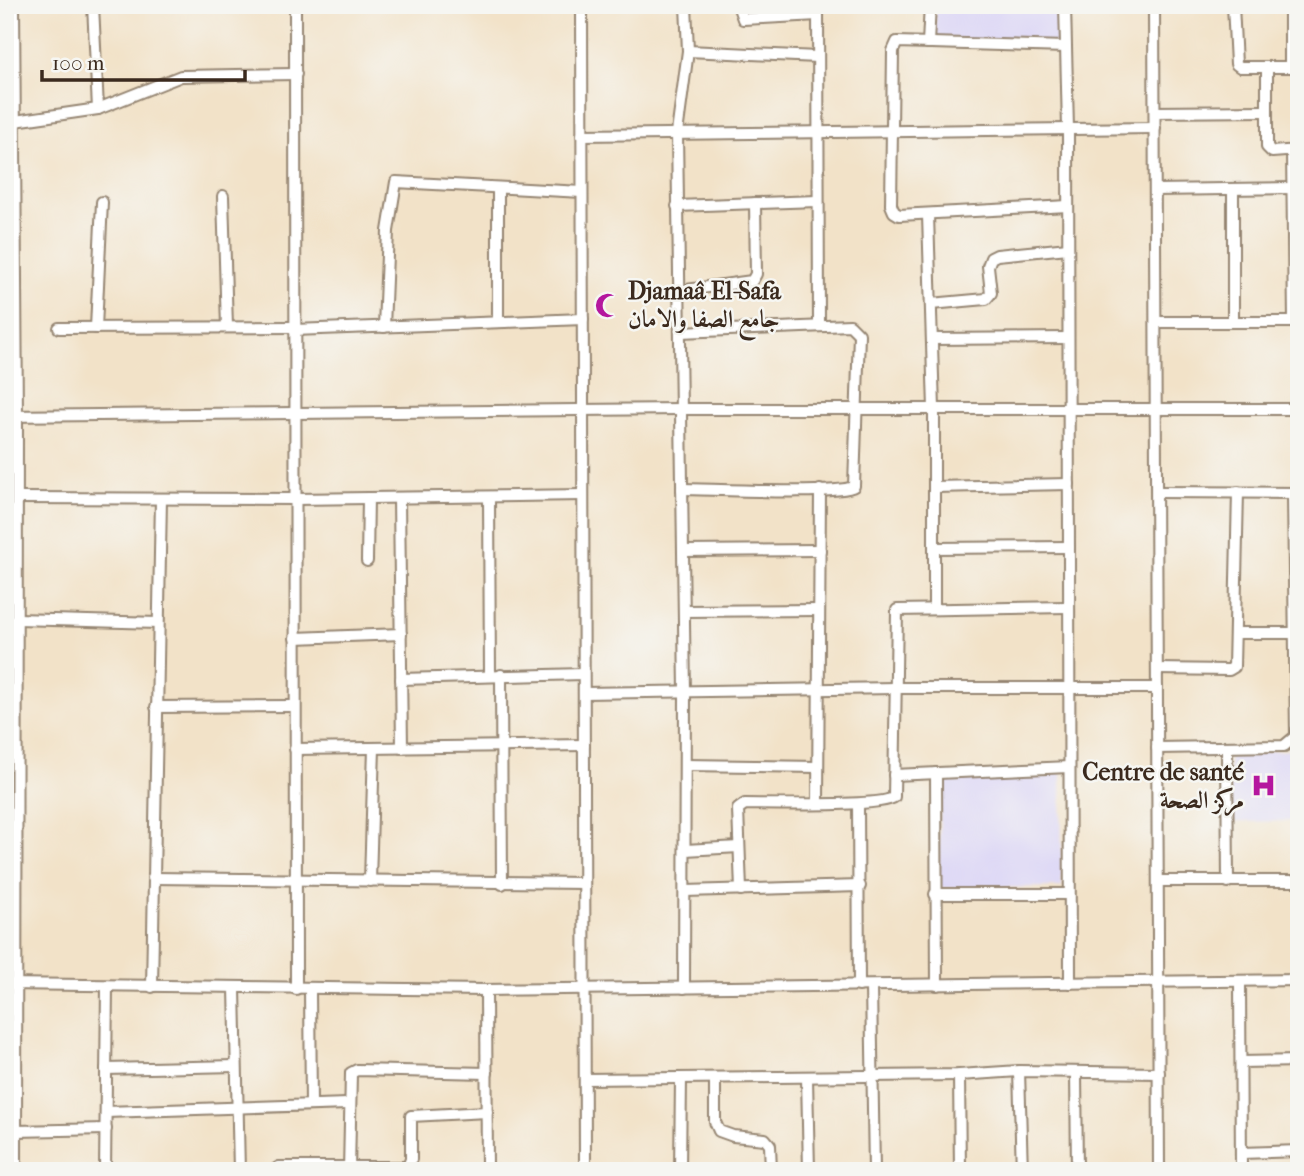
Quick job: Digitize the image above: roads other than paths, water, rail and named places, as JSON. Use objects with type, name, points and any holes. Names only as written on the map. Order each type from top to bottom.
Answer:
[{"type":"street","points":[[14,5],[15,121],[10,133],[17,416],[17,619],[11,688],[11,1084],[16,1131],[16,1171]]},
{"type":"street","points":[[93,5],[98,109]]},
{"type":"street","points":[[295,5],[296,989]]},
{"type":"street","points":[[582,5],[585,1171]]},
{"type":"street","points":[[684,988],[684,611],[677,133],[688,51],[686,5]]},
{"type":"street","points":[[738,5],[743,19],[818,10],[816,132],[819,326]]},
{"type":"street","points":[[928,43],[930,5]]},
{"type":"street","points":[[1065,5],[1069,206],[1070,983]]},
{"type":"street","points":[[1154,5],[1159,1171]]},
{"type":"street","points":[[1233,5],[1236,64],[1240,67],[1267,68],[1294,67],[1290,5]]},
{"type":"street","points":[[1066,47],[897,43],[894,46],[891,205],[894,212],[928,215],[1069,206]]},
{"type":"street","points":[[688,51],[817,57]]},
{"type":"street","points":[[1156,322],[1297,322],[1293,188],[1296,150],[1269,150],[1267,68]]},
{"type":"street","points":[[15,121],[98,109],[181,76],[296,74]]},
{"type":"street","points":[[1155,112],[1266,111]]},
{"type":"street","points":[[582,135],[1155,128]]},
{"type":"street","points":[[384,327],[388,232],[396,182],[582,192]]},
{"type":"street","points":[[498,188],[498,322]]},
{"type":"street","points":[[1155,190],[1293,188]]},
{"type":"street","points":[[1233,189],[1233,322]]},
{"type":"street","points":[[223,196],[227,327]]},
{"type":"street","points":[[677,206],[817,201]]},
{"type":"street","points":[[96,328],[102,202]]},
{"type":"street","points":[[679,291],[752,281],[756,274],[755,204]]},
{"type":"street","points":[[928,215],[934,409],[934,608]]},
{"type":"street","points":[[931,304],[986,299],[991,293],[988,266],[991,258],[997,255],[1069,248]]},
{"type":"street","points":[[60,328],[294,329],[583,319]]},
{"type":"street","points":[[680,332],[850,325],[859,334],[854,486],[849,490],[682,489]]},
{"type":"street","points":[[932,339],[1068,338]]},
{"type":"street","points":[[5,416],[681,409],[1299,409]]},
{"type":"street","points":[[934,487],[1069,484]]},
{"type":"street","points":[[818,802],[820,490]]},
{"type":"street","points":[[1157,492],[1296,493],[1297,633],[1296,736],[1292,742],[1284,746],[1157,748]]},
{"type":"street","points":[[1157,669],[1229,670],[1237,662],[1238,492]]},
{"type":"street","points":[[17,498],[295,499],[583,495]]},
{"type":"street","points":[[489,497],[496,675],[502,747],[502,884]]},
{"type":"street","points":[[367,561],[368,498]]},
{"type":"street","points":[[399,498],[402,748]]},
{"type":"street","points":[[152,987],[161,499]]},
{"type":"street","points":[[934,548],[1069,547]]},
{"type":"street","points":[[683,551],[820,550]]},
{"type":"street","points":[[741,890],[738,809],[745,804],[858,804],[889,801],[894,797],[897,610],[1069,607]]},
{"type":"street","points":[[684,611],[819,610]]},
{"type":"street","points":[[17,619],[158,624]]},
{"type":"street","points":[[1236,633],[1297,633]]},
{"type":"street","points":[[295,638],[401,634]]},
{"type":"street","points":[[401,679],[583,674]]},
{"type":"street","points":[[583,693],[895,688],[1157,688]]},
{"type":"street","points":[[156,706],[295,706]]},
{"type":"street","points":[[295,749],[584,745]]},
{"type":"street","points":[[1227,747],[1228,882]]},
{"type":"street","points":[[370,881],[374,748]]},
{"type":"street","points":[[685,765],[818,767]]},
{"type":"street","points":[[894,775],[1069,767]]},
{"type":"street","points":[[936,773],[937,985]]},
{"type":"street","points":[[858,804],[865,986],[873,1076],[874,1171]]},
{"type":"street","points":[[685,850],[739,847]]},
{"type":"street","points":[[153,878],[584,883]]},
{"type":"street","points":[[1158,881],[1299,881]]},
{"type":"street","points":[[685,891],[860,886]]},
{"type":"street","points":[[935,894],[1069,894]]},
{"type":"street","points":[[11,984],[486,990],[1299,980]]},
{"type":"street","points":[[1240,981],[1241,1171]]},
{"type":"street","points":[[104,1171],[107,986]]},
{"type":"street","points":[[235,988],[239,1171]]},
{"type":"street","points":[[310,989],[311,1105]]},
{"type":"street","points":[[486,990],[488,1171]]},
{"type":"street","points":[[1241,1062],[1299,1061]]},
{"type":"street","points":[[106,1069],[236,1066]]},
{"type":"street","points":[[349,1169],[348,1080],[356,1070],[487,1073]]},
{"type":"street","points":[[585,1079],[1019,1072],[1159,1073]]},
{"type":"street","points":[[1019,1072],[1023,1171]]},
{"type":"street","points":[[1076,1073],[1077,1171]]},
{"type":"street","points":[[959,1075],[960,1171]]},
{"type":"street","points":[[807,1077],[809,1171]]},
{"type":"street","points":[[680,1171],[681,1078]]},
{"type":"street","points":[[715,1079],[715,1122],[719,1131],[733,1136],[765,1139],[770,1145],[771,1171]]},
{"type":"street","points":[[106,1112],[348,1104]]},
{"type":"street","points":[[273,1171],[279,1167],[408,1167],[411,1159],[411,1116],[487,1112]]},
{"type":"street","points":[[16,1131],[106,1129]]},
{"type":"street","points":[[1241,1153],[1299,1151]]},
{"type":"place","name":"Djamaâ El-Safa جامع الصفا والامان","points":[[608,305]]},
{"type":"place","name":"Centre de santé مركز الصحة","points":[[1264,786]]}]
